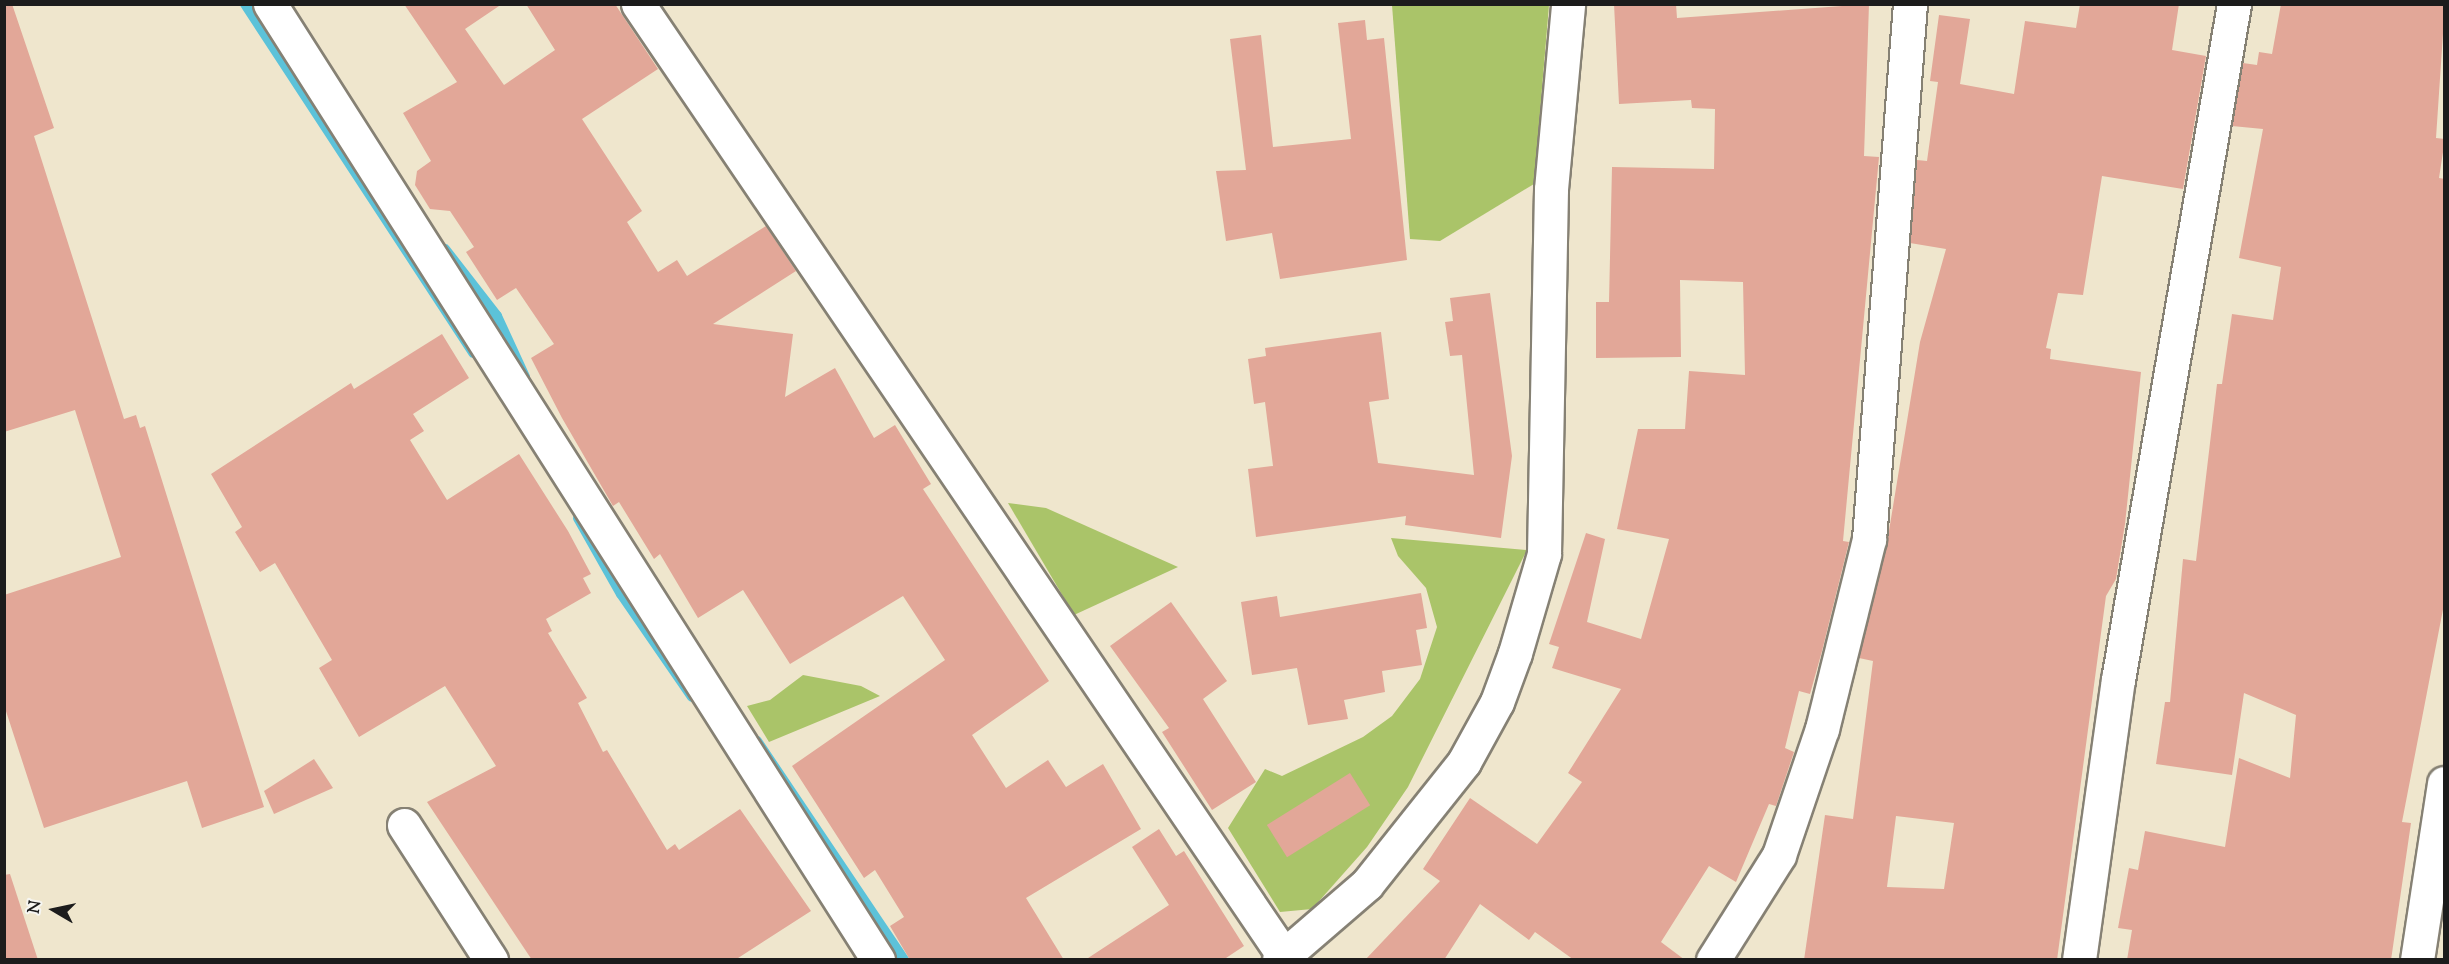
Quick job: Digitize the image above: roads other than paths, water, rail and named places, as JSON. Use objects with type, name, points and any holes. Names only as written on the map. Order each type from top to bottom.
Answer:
[{"type":"street","points":[[270,4],[878,960]]},
{"type":"street","points":[[638,4],[1281,958],[1366,884],[1464,762],[1497,702],[1538,576],[1545,542],[1551,189],[1568,4]]},
{"type":"street","points":[[1713,960],[1779,855],[1822,729],[1869,539],[1910,4]]},
{"type":"street","points":[[2079,960],[2118,680],[2234,4]]},
{"type":"street","points":[[2417,960],[2445,783]]},
{"type":"street","points":[[404,825],[491,960]]},
{"type":"waterway","points":[[245,4],[473,353]]},
{"type":"waterway","points":[[445,249],[497,316],[525,377]]},
{"type":"waterway","points":[[578,518],[621,594],[692,697]]},
{"type":"waterway","points":[[757,741],[904,960]]}]
